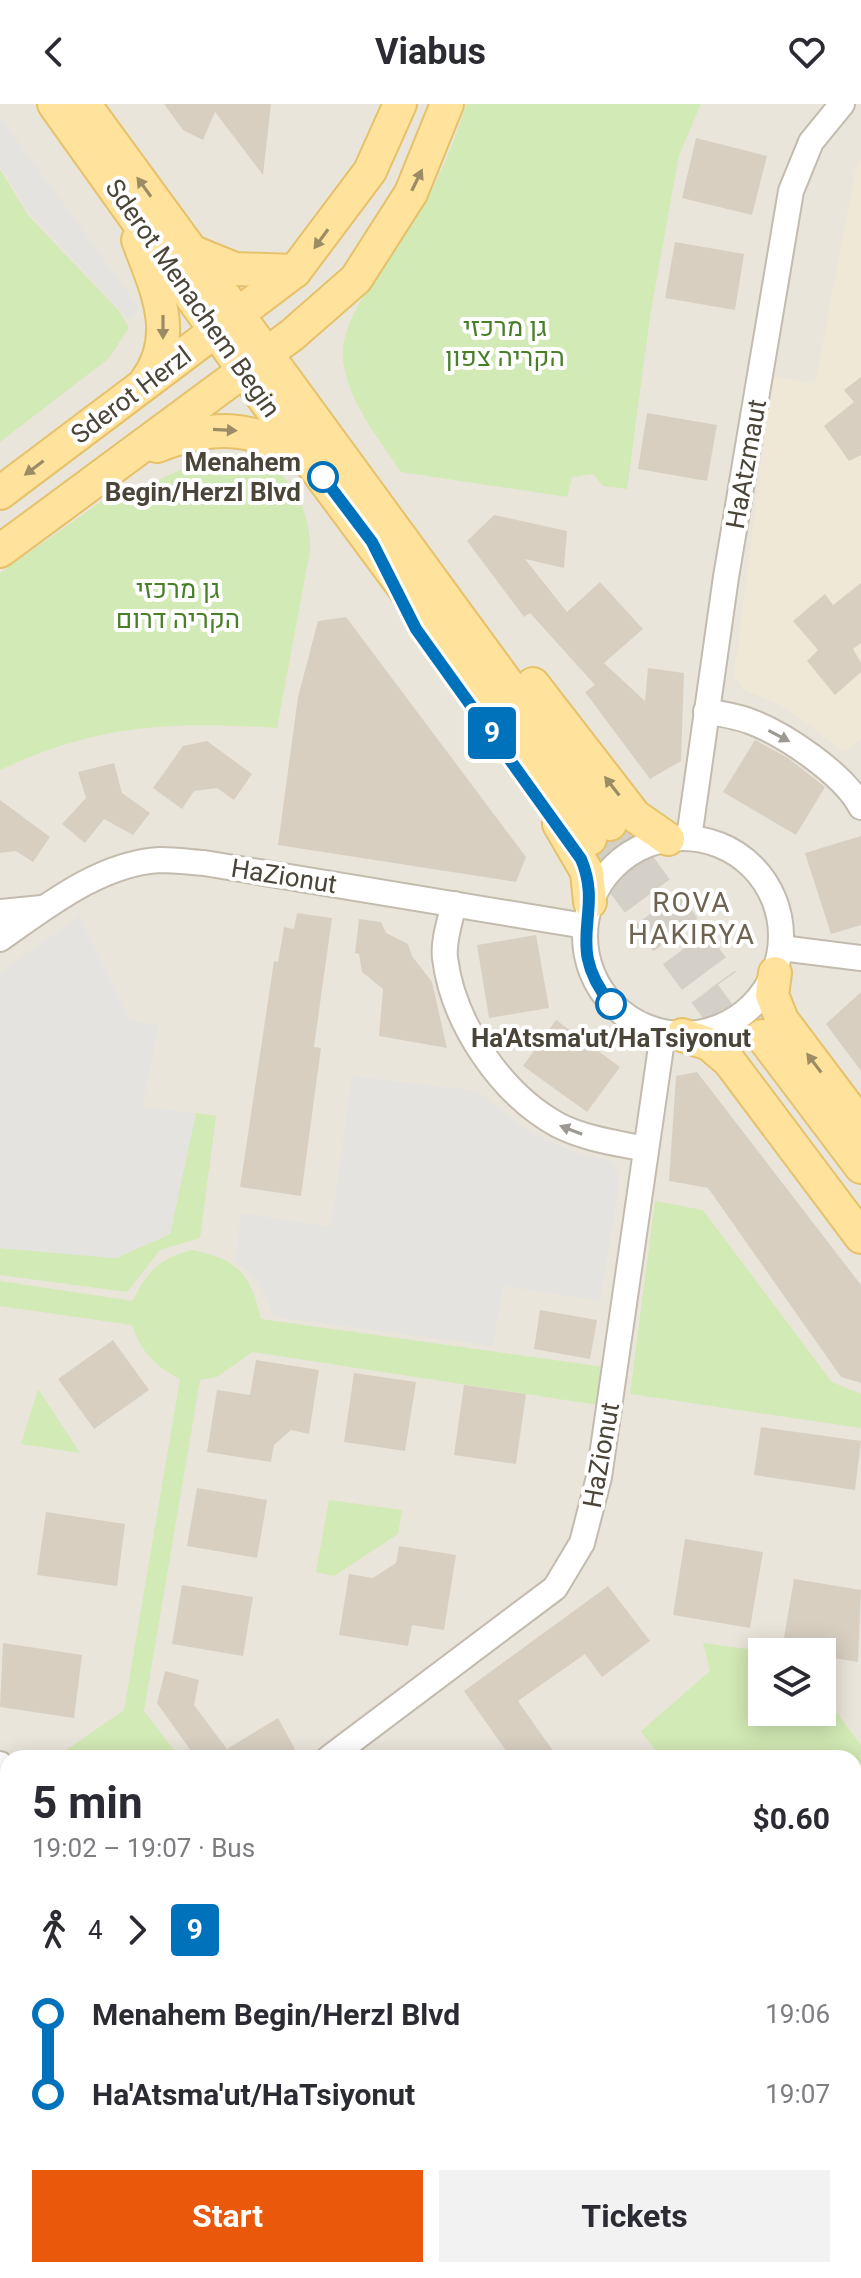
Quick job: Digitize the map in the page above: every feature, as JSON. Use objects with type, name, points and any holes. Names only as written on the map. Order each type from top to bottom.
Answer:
[{"type":"main road","name":"Sderot Menachem Begin","points":[[54,104],[123,200],[228,324],[255,362],[358,478],[600,831],[308,457],[255,362]]},
{"type":"main road","name":"Sderot Menachem Begin","points":[[84,104],[190,250],[228,324]]},
{"type":"main road","name":"Sderot Herzl","points":[[0,493],[295,271],[362,183],[385,142],[400,104]]},
{"type":"main road","name":"Sderot Herzl","points":[[0,551],[316,316],[367,265],[411,193],[447,104]]},
{"type":"main road","points":[[123,200],[165,319],[158,361],[141,387]]},
{"type":"main road","points":[[190,250],[235,269],[295,271]]},
{"type":"main road","points":[[124,459],[211,429],[266,437],[308,457]]},
{"type":"main road","points":[[358,478],[441,564],[635,816],[678,838]]},
{"type":"main road","points":[[372,542],[416,629],[581,859],[588,914]]},
{"type":"main road","points":[[778,961],[772,995],[782,1020],[861,1125]]},
{"type":"main road","points":[[673,1034],[709,1044],[729,1061],[861,1237]]},
{"type":"main road","points":[[861,1167],[754,1042],[861,1205]]},
{"type":"street","name":"HaAtzmaut","points":[[678,838],[706,711],[791,191],[811,142],[842,104]]},
{"type":"street","points":[[706,711],[749,720],[789,741],[831,773],[861,807]]},
{"type":"street","points":[[678,838],[727,849],[759,873],[778,909],[778,961],[754,1006],[738,1018],[721,1028],[673,1034],[628,1018],[601,990],[586,955],[588,914],[608,872],[635,850],[678,838]]},
{"type":"street","name":"HaZionut","points":[[0,939],[97,878],[132,865],[160,860],[204,863],[454,904],[588,914]]},
{"type":"street","points":[[454,904],[444,957],[452,989],[485,1055],[507,1084],[558,1125],[599,1139],[646,1149]]},
{"type":"street","points":[[0,912],[48,907]]},
{"type":"street","points":[[778,961],[861,958]]},
{"type":"street","name":"HaZionut","points":[[340,1750],[541,1601],[574,1561],[589,1524],[599,1477],[646,1149],[673,1034]]},
{"type":"shaded area","points":[[0,104],[861,104],[861,1750],[0,1750]]},
{"type":"shaded area","points":[[0,117],[140,309],[129,319],[30,213],[0,166]]},
{"type":"shaded area","points":[[861,160],[861,739],[845,752],[781,705],[744,690],[734,676],[772,376],[815,384],[856,168]]},
{"type":"shaded area","points":[[79,916],[130,1020],[159,1025],[142,1106],[196,1113],[170,1234],[116,1258],[0,1248],[0,973]]},
{"type":"shaded area","points":[[352,1076],[477,1091],[531,1133],[574,1152],[610,1160],[619,1173],[619,1184],[600,1301],[503,1286],[493,1346],[274,1317],[257,1280],[235,1260],[241,1213],[331,1227]]},
{"type":"green space","name":"גן מרכזי הקריה צפון","points":[[466,104],[701,104],[679,155],[650,316],[627,489],[603,486],[593,474],[572,477],[567,497],[401,472],[357,405],[343,360],[350,322],[373,281],[424,205],[448,156]]},
{"type":"green space","points":[[0,169],[27,214],[120,312],[129,328],[108,359],[0,442]]},
{"type":"green space","name":"גן מרכזי הקריה דרום","points":[[216,453],[253,457],[278,472],[296,495],[307,522],[310,551],[277,728],[203,725],[136,729],[69,743],[0,770],[0,573],[102,501],[118,499]]},
{"type":"green space","points":[[196,1113],[216,1116],[200,1238],[160,1250],[127,1292],[0,1275],[0,1248],[116,1258],[170,1234]]},
{"type":"green space","points":[[655,1201],[703,1210],[832,1382],[861,1394],[861,1428],[630,1394]]},
{"type":"green space","points":[[192,1250],[232,1264],[247,1280],[261,1319],[604,1367],[598,1405],[252,1352],[217,1377],[200,1380],[144,1711],[174,1750],[66,1750],[124,1710],[180,1379],[150,1357],[132,1325],[0,1306],[0,1281],[133,1301],[156,1267]]},
{"type":"green space","points":[[38,1389],[80,1453],[21,1444]]},
{"type":"green space","points":[[329,1500],[402,1510],[398,1534],[334,1576],[316,1572]]},
{"type":"green space","points":[[703,1643],[748,1649],[748,1726],[836,1726],[836,1712],[861,1745],[861,1750],[655,1750],[641,1731],[710,1671]]},
{"type":"building","points":[[164,104],[271,104],[263,175],[215,112],[203,140],[183,130]]},
{"type":"building","points":[[696,138],[767,156],[752,215],[682,198]]},
{"type":"building","points":[[675,242],[744,254],[735,310],[665,298]]},
{"type":"building","points":[[861,377],[861,455],[849,461],[824,426],[854,402],[844,390]]},
{"type":"building","points":[[647,413],[717,425],[707,481],[638,469]]},
{"type":"building","points":[[494,515],[567,531],[564,568],[525,559],[567,612],[600,582],[643,629],[604,663],[645,701],[648,668],[684,673],[681,761],[650,779],[585,692],[595,685],[530,613],[524,617],[467,541]]},
{"type":"building","points":[[861,583],[861,643],[853,649],[861,663],[861,672],[835,695],[807,661],[818,650],[793,621],[825,594],[833,605]]},
{"type":"building","points":[[346,617],[526,857],[516,882],[278,845],[298,697],[318,621]]},
{"type":"building","points":[[755,740],[788,758],[825,787],[796,835],[723,792]]},
{"type":"building","points":[[207,741],[252,774],[234,800],[217,788],[194,791],[182,809],[153,788],[183,746]]},
{"type":"building","points":[[114,763],[122,793],[150,813],[133,835],[104,819],[85,843],[62,824],[86,798],[78,772]]},
{"type":"building","points":[[0,800],[50,837],[33,862],[16,851],[0,853]]},
{"type":"building","points":[[861,836],[861,925],[831,934],[805,853]]},
{"type":"building","points":[[297,913],[332,918],[314,1047],[321,1048],[301,1196],[240,1187],[274,961],[278,962],[284,927],[294,929]]},
{"type":"building","points":[[359,919],[381,922],[386,933],[408,944],[412,956],[432,982],[447,1048],[379,1036],[383,989],[362,972],[359,954],[355,953]]},
{"type":"building","points":[[536,935],[549,1008],[489,1018],[477,945]]},
{"type":"building","points":[[861,992],[861,1071],[826,1024]]},
{"type":"building","points":[[556,1020],[620,1067],[587,1112],[523,1066]]},
{"type":"building","points":[[697,1072],[861,1285],[861,1383],[841,1377],[708,1188],[669,1181],[676,1076]]},
{"type":"building","points":[[540,1310],[597,1320],[590,1359],[534,1349]]},
{"type":"building","points":[[113,1340],[149,1390],[94,1429],[58,1379]]},
{"type":"building","points":[[256,1360],[319,1370],[309,1434],[291,1430],[274,1445],[271,1462],[207,1452],[217,1390],[250,1395]]},
{"type":"building","points":[[354,1373],[416,1382],[405,1451],[344,1442]]},
{"type":"building","points":[[464,1385],[526,1394],[516,1464],[454,1455]]},
{"type":"building","points":[[761,1427],[861,1441],[855,1490],[754,1475]]},
{"type":"building","points":[[197,1488],[267,1500],[257,1558],[187,1546]]},
{"type":"building","points":[[46,1512],[125,1524],[117,1586],[37,1575]]},
{"type":"building","points":[[685,1539],[763,1552],[750,1628],[673,1615]]},
{"type":"building","points":[[399,1546],[456,1555],[444,1630],[412,1625],[408,1646],[339,1635],[349,1574],[373,1578],[396,1563]]},
{"type":"building","points":[[794,1579],[861,1590],[858,1662],[836,1658],[836,1638],[784,1638]]},
{"type":"building","points":[[182,1585],[253,1597],[243,1656],[172,1644]]},
{"type":"building","points":[[608,1586],[650,1641],[602,1677],[585,1654],[518,1701],[552,1750],[505,1750],[464,1691]]},
{"type":"building","points":[[3,1643],[82,1655],[74,1718],[0,1707]]},
{"type":"building","points":[[165,1671],[199,1680],[194,1705],[227,1749],[278,1718],[295,1749],[190,1750],[157,1703]]},
{"type":"tunnel","points":[[610,824],[723,981]]},
{"type":"tunnel","points":[[590,839],[745,1048]]},
{"type":"bus line","name":"9","points":[[323,477],[372,542],[416,629],[564,831],[581,859],[587,872],[590,902],[584,936],[586,955],[591,974],[611,1004]]},
{"type":"place","name":"Menahem Begin/Herzl Blvd","points":[[323,477]]},
{"type":"place","name":"Ha'Atsma'ut/HaTsiyonut","points":[[611,1004]]},
{"type":"district","name":"ROVA HAKIRYA","points":[[692,918]]}]
